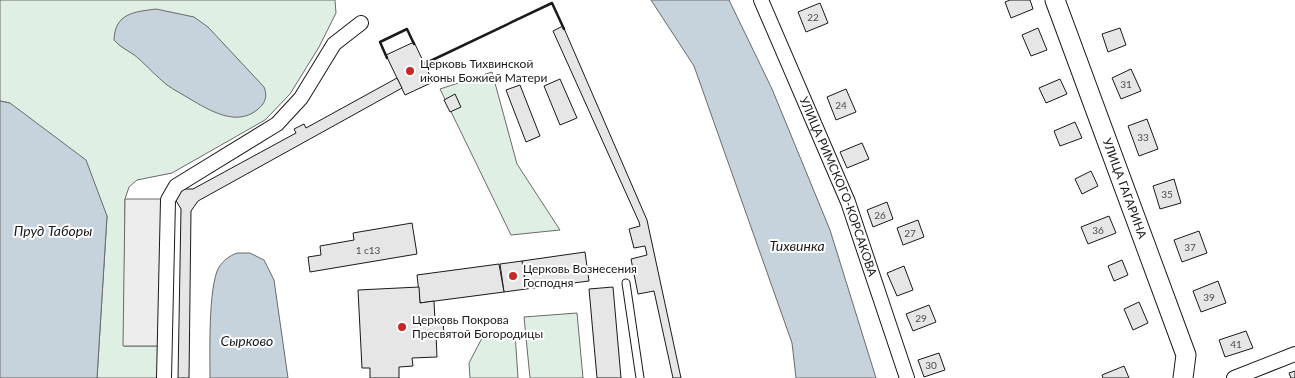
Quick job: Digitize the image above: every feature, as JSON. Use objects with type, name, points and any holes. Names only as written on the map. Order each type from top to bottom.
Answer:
[{"type":"street","name":"УЛИЦА РИМСКОГО-КОРСАКОВА","points":[[761,0],[848,202],[907,378]]},
{"type":"street","name":"УЛИЦА ГАГАРИНА","points":[[1055,0],[1186,355],[1184,378]]},
{"type":"street","points":[[164,378],[168,200],[176,186],[277,124],[301,98],[334,44],[361,23]]},
{"type":"street","points":[[1234,378],[1295,354]]},
{"type":"lane","points":[[626,283],[640,378]]},
{"type":"green space","points":[[0,0],[335,0],[336,13],[319,47],[290,94],[265,120],[172,173],[137,180],[129,187],[125,199],[124,346],[160,346],[159,378],[97,378],[107,216],[10,103],[0,101]]},
{"type":"green space","points":[[492,72],[517,164],[560,230],[511,235],[440,89]]},
{"type":"green space","points":[[577,313],[583,378],[530,378],[524,317]]},
{"type":"green space","points":[[515,333],[518,378],[470,378],[469,363],[482,338]]},
{"type":"shaded area","points":[[125,199],[163,199],[160,346],[123,346]]},
{"type":"water","name":"Тихвинка","points":[[651,0],[729,0],[772,89],[830,230],[876,378],[796,378],[792,343],[694,66]]},
{"type":"water","points":[[156,9],[194,17],[208,27],[264,87],[266,97],[260,108],[249,115],[240,117],[232,117],[214,112],[167,85],[138,58],[114,40],[115,31],[122,19],[133,13]]},
{"type":"water","name":"Пруд Таборы","points":[[0,101],[10,103],[86,160],[107,216],[97,378],[0,378]]},
{"type":"water","name":"Сырково","points":[[237,253],[250,253],[264,260],[274,280],[288,378],[210,378],[210,321],[215,276],[223,262]]},
{"type":"building","points":[[1010,0],[1030,0],[1033,9],[1011,18],[1005,2]]},
{"type":"building","points":[[820,3],[828,23],[806,32],[798,12]]},
{"type":"building","points":[[563,26],[647,220],[681,378],[673,378],[654,291],[638,294],[631,259],[647,255],[645,246],[634,248],[629,229],[640,226],[639,222],[553,31]]},
{"type":"building","points":[[1038,28],[1047,50],[1031,56],[1022,35]]},
{"type":"building","points":[[1120,28],[1126,45],[1108,52],[1102,34]]},
{"type":"building","name":"Церковь Тихвинской иконы Божией Матери","points":[[414,42],[433,82],[405,95],[386,55]]},
{"type":"building","points":[[1131,69],[1141,91],[1121,99],[1112,78]]},
{"type":"building","points":[[397,78],[402,88],[198,201],[191,211],[189,378],[178,378],[181,209],[175,199],[182,189],[193,189],[296,133],[294,129],[304,124],[306,128]]},
{"type":"building","points":[[560,79],[577,118],[560,125],[544,86]]},
{"type":"building","points":[[1060,79],[1067,94],[1046,103],[1039,88]]},
{"type":"building","points":[[520,85],[540,136],[526,142],[506,90]]},
{"type":"building","points":[[846,89],[856,112],[836,120],[827,97]]},
{"type":"building","points":[[455,94],[461,107],[450,112],[444,100]]},
{"type":"building","points":[[1147,119],[1158,149],[1139,156],[1128,126]]},
{"type":"building","points":[[1075,122],[1082,138],[1060,146],[1054,131]]},
{"type":"building","points":[[862,143],[869,159],[847,168],[840,152]]},
{"type":"building","points":[[1091,171],[1098,186],[1082,194],[1075,179]]},
{"type":"building","points":[[1174,179],[1181,203],[1160,209],[1153,186]]},
{"type":"building","points":[[887,202],[893,219],[873,227],[867,210]]},
{"type":"building","points":[[1109,216],[1116,233],[1088,244],[1081,227]]},
{"type":"building","points":[[918,220],[924,237],[903,245],[897,228]]},
{"type":"building","points":[[412,223],[417,254],[310,272],[308,257],[321,255],[320,246],[354,240],[353,233]]},
{"type":"building","points":[[1199,231],[1207,253],[1182,262],[1174,240]]},
{"type":"building","points":[[585,252],[589,281],[526,289],[522,261]]},
{"type":"building","points":[[1122,260],[1128,275],[1114,281],[1108,266]]},
{"type":"building","name":"Церковь Вознесения Господня","points":[[522,261],[526,289],[504,292],[500,264]]},
{"type":"building","points":[[499,264],[504,292],[420,303],[417,275]]},
{"type":"building","points":[[904,266],[913,290],[897,296],[887,273]]},
{"type":"building","points":[[1218,281],[1226,303],[1201,312],[1193,291]]},
{"type":"building","name":"Церковь Покрова Пресвятой Богородицы","points":[[419,287],[420,303],[434,301],[435,321],[443,321],[444,334],[436,334],[437,357],[412,358],[413,366],[399,367],[399,378],[370,378],[370,368],[362,368],[358,290]]},
{"type":"building","points":[[613,287],[621,378],[597,378],[589,289]]},
{"type":"building","points":[[1139,302],[1148,323],[1133,330],[1124,309]]},
{"type":"building","points":[[929,305],[936,322],[913,331],[906,314]]},
{"type":"building","points":[[1246,331],[1253,348],[1225,357],[1219,340]]},
{"type":"building","points":[[939,353],[945,370],[924,377],[918,360]]},
{"type":"building","points":[[1124,366],[1129,378],[1103,378],[1102,375]]},
{"type":"building","points":[[1295,371],[1295,378],[1291,378],[1289,373]]},
{"type":"wall","points":[[423,62],[424,64],[552,3],[564,29]]},
{"type":"wall","points":[[387,58],[380,42],[407,29],[414,44]]},
{"type":"place","name":"Церковь Тихвинской иконы Божией Матери","points":[[410,71]]},
{"type":"place","name":"Церковь Вознесения Господня","points":[[513,276]]},
{"type":"place","name":"Церковь Покрова Пресвятой Богородицы","points":[[402,327]]}]
